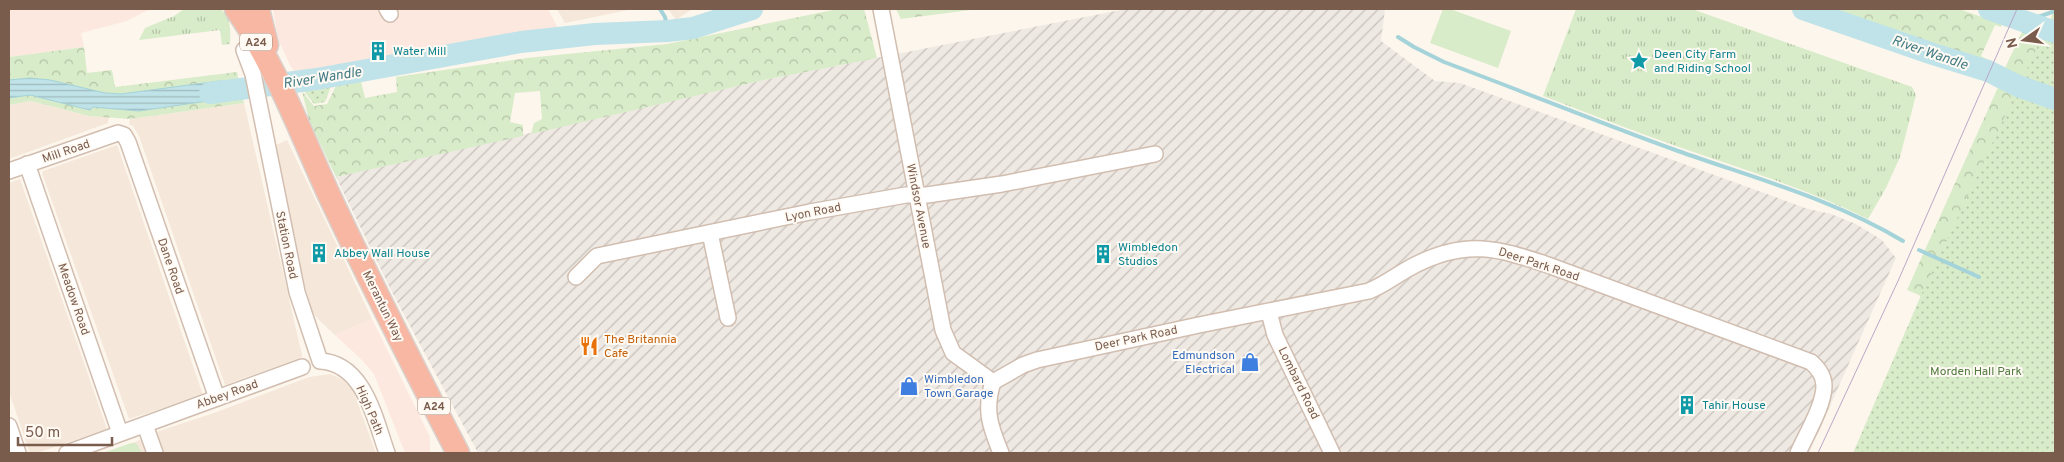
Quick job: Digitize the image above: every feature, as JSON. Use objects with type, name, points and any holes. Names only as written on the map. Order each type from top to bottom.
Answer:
[{"type":"highway","name":"Merantun Way","points":[[236,9],[275,75],[377,295],[458,453]]},
{"type":"highway","name":"Merantun Way","points":[[258,9],[275,75]]},
{"type":"street","name":"Windsor Avenue","points":[[880,9],[943,330],[953,353],[993,382]]},
{"type":"street","name":"Station Road","points":[[244,50],[253,74],[257,97],[270,126],[297,292],[320,361]]},
{"type":"street","name":"Mill Road","points":[[9,170],[118,133],[124,135]]},
{"type":"street","name":"Dane Road","points":[[124,135],[217,398]]},
{"type":"street","name":"Lyon Road","points":[[576,276],[597,256],[810,212],[906,195],[1002,184],[1155,154]]},
{"type":"street","name":"Meadow Road","points":[[27,164],[120,433]]},
{"type":"street","points":[[710,233],[728,318]]},
{"type":"street","name":"Deer Park Road","points":[[993,382],[1022,365],[1037,360],[1199,324],[1269,312],[1369,291],[1385,285],[1415,265],[1440,255],[1484,247],[1510,252],[1811,362],[1819,370],[1824,384],[1823,397],[1798,453]]},
{"type":"street","name":"Lombard Road","points":[[1269,312],[1275,335],[1332,453]]},
{"type":"street","name":"High Path","points":[[320,361],[336,363],[346,368],[360,385],[387,453]]},
{"type":"street","name":"Abbey Road","points":[[67,453],[302,366]]},
{"type":"street","points":[[993,382],[988,397],[988,412],[1001,453]]},
{"type":"street","points":[[145,425],[155,453]]},
{"type":"street","points":[[9,426],[18,453]]},
{"type":"shaded area","points":[[9,9],[150,9],[127,21],[81,33],[84,47],[9,57]]},
{"type":"shaded area","points":[[273,9],[548,9],[558,28],[299,79],[278,39]]},
{"type":"shaded area","points":[[557,9],[633,9],[565,23]]},
{"type":"shaded area","points":[[668,9],[692,9],[676,20]]},
{"type":"shaded area","points":[[1126,9],[1385,9],[1381,41],[1435,81],[1460,83],[1808,209],[1831,214],[1856,224],[1882,240],[1896,258],[1809,453],[478,453],[393,294],[336,177],[764,80]]},
{"type":"shaded area","points":[[31,101],[89,116],[109,117],[108,123],[9,159],[9,105]]},
{"type":"shaded area","points":[[244,103],[302,357],[225,385],[139,136],[133,126],[129,125],[130,119]]},
{"type":"shaded area","name":"Abbey Wall House","points":[[287,140],[372,319],[335,335],[313,313],[304,284],[276,145]]},
{"type":"shaded area","points":[[117,145],[203,395],[129,419],[42,173],[43,171]]},
{"type":"shaded area","points":[[20,179],[107,429],[37,453],[30,453],[9,392],[9,183]]},
{"type":"shaded area","points":[[372,319],[430,437],[430,453],[405,453],[374,374],[335,335]]},
{"type":"shaded area","points":[[330,374],[342,379],[353,390],[376,453],[104,453],[131,444],[156,432],[214,413],[309,377]]},
{"type":"green space","points":[[184,9],[220,9],[224,12],[230,29],[230,44],[222,45],[220,30],[139,40],[145,28],[174,16]]},
{"type":"green space","points":[[838,9],[864,9],[877,58],[764,80],[531,134],[534,123],[542,119],[540,91],[515,93],[510,122],[523,125],[523,136],[336,177],[309,120],[302,91],[314,106],[327,104],[336,86],[361,81],[365,98],[397,92],[396,77],[527,58],[667,44]]},
{"type":"green space","points":[[896,9],[978,9],[901,19]]},
{"type":"green space","points":[[1443,9],[1450,9],[1511,31],[1498,68],[1430,43]]},
{"type":"green space","points":[[1576,9],[1692,9],[1912,87],[1916,95],[1900,157],[1886,188],[1868,219],[1798,189],[1662,141],[1543,96]]},
{"type":"green space","points":[[1829,9],[1959,9],[2002,24],[2001,27],[1995,25],[1981,56],[1986,59],[1985,61],[1943,49]]},
{"type":"green space","name":"Morden Hall Park","points":[[2055,9],[2055,453],[1853,453],[1919,300]]},
{"type":"green space","points":[[2022,32],[2055,43],[2022,79],[2004,70]]},
{"type":"green space","points":[[84,47],[87,73],[112,70],[115,87],[237,72],[244,103],[130,119],[89,116],[31,101],[9,105],[9,57]]},
{"type":"green space","points":[[332,84],[325,102],[314,104],[301,87]]},
{"type":"green space","points":[[1999,85],[2055,108],[1937,315],[1919,295],[1907,290]]},
{"type":"green space","points":[[136,443],[142,453],[103,453]]},
{"type":"water","points":[[2025,18],[2055,25],[2055,43],[2022,32]]},
{"type":"water","points":[[30,78],[50,80],[105,93],[121,94],[219,81],[238,82],[242,96],[139,111],[93,107],[90,110],[30,95],[9,98],[9,80]]},
{"type":"waterway","points":[[660,9],[665,17],[668,31]]},
{"type":"waterway","name":"River Wandle","points":[[210,93],[317,79],[521,42],[595,34],[693,28],[752,9]]},
{"type":"waterway","name":"River Wandle","points":[[1803,9],[1988,71],[2018,86],[2055,99]]},
{"type":"waterway","name":"River Wandle","points":[[1989,9],[2055,32]]},
{"type":"waterway","points":[[2027,21],[2055,11]]},
{"type":"waterway","points":[[1398,37],[1444,62],[1678,151],[1821,201],[1876,226],[1903,241]]},
{"type":"waterway","points":[[1919,250],[1979,277]]},
{"type":"tram line","points":[[1818,453],[1898,281],[2017,9]]},
{"type":"place","name":"Water Mill","points":[[378,51]]},
{"type":"place","name":"Deen City Farm and Riding School","points":[[1639,61]]},
{"type":"place","name":"Abbey Wall House","points":[[319,253]]},
{"type":"place","name":"Wimbledon Studios","points":[[1103,254]]},
{"type":"place","name":"The Britannia Cafe","points":[[589,346]]},
{"type":"place","name":"Edmundson Electrical","points":[[1250,362]]},
{"type":"place","name":"Wimbledon Town Garage","points":[[909,386]]},
{"type":"place","name":"Tahir House","points":[[1687,405]]}]
